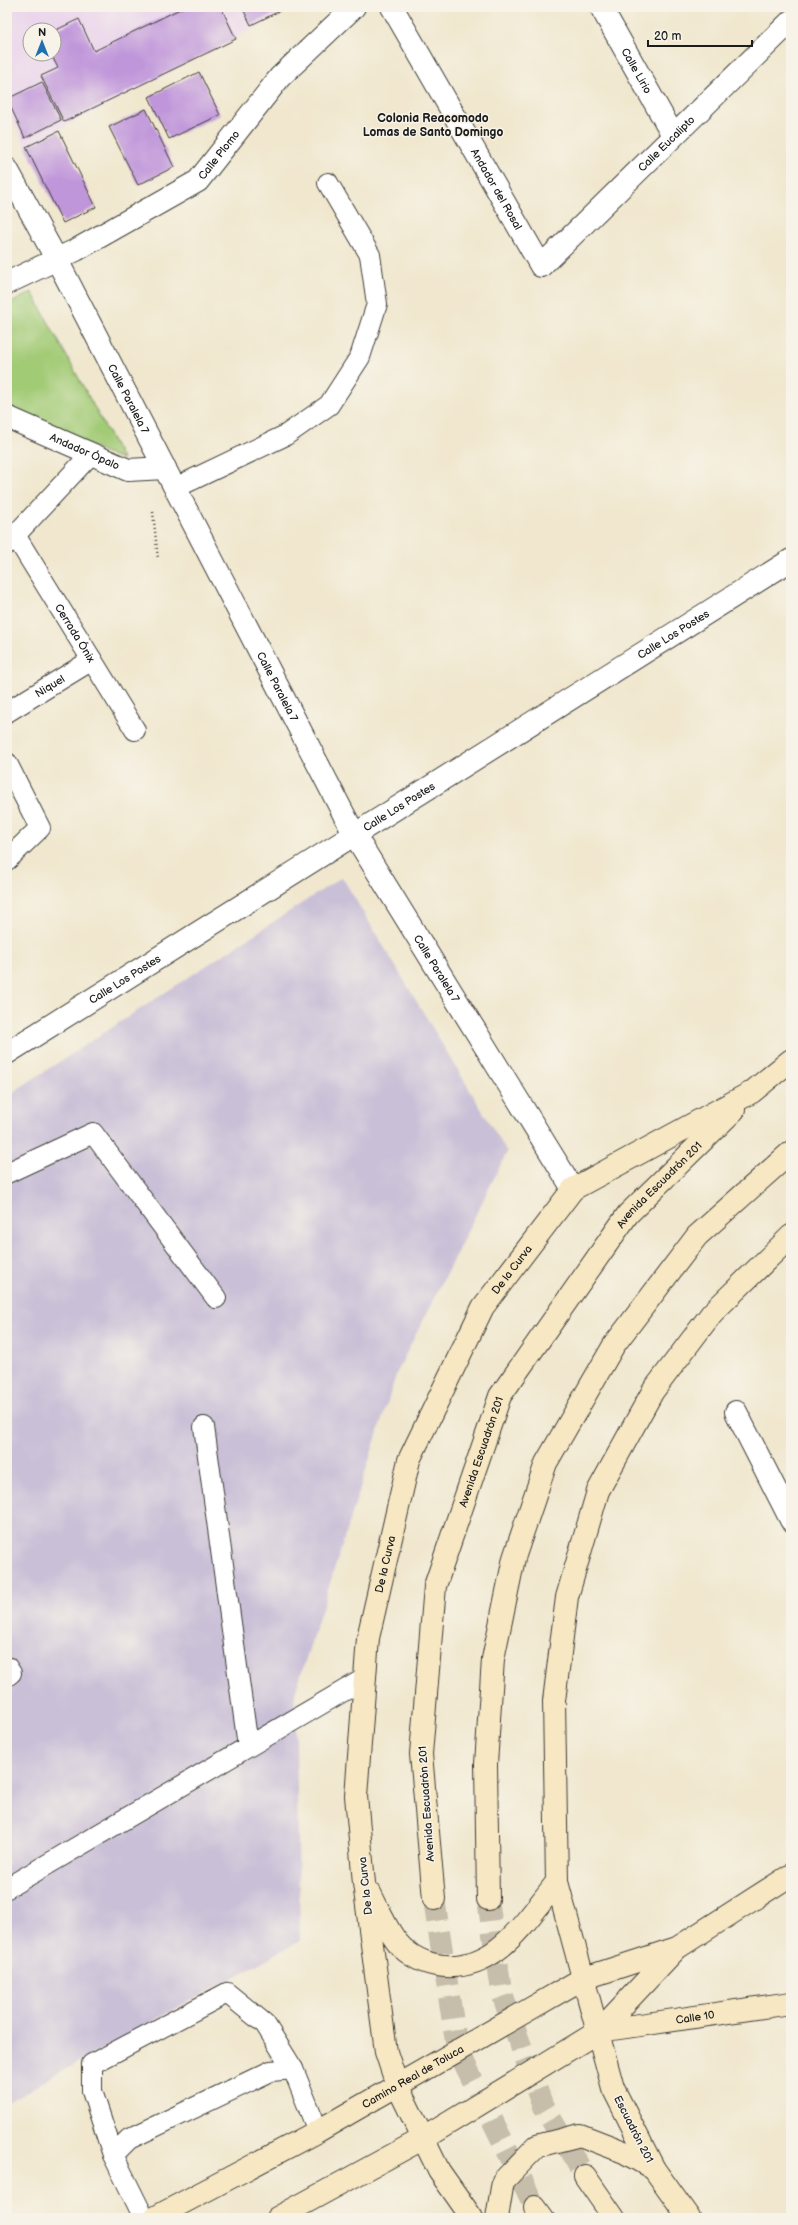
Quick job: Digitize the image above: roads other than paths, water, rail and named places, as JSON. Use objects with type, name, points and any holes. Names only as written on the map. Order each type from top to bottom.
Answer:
[{"type":"main road","name":"De la Curva","points":[[472,2218],[439,2170],[397,2085],[386,2052],[364,1883],[356,1796],[368,1638],[408,1460],[483,1307],[574,1189],[752,1092],[791,1060]]},
{"type":"main road","name":"Avenida Escuadrón 201","points":[[434,1899],[420,1754],[435,1586],[500,1396],[628,1214],[752,1092]]},
{"type":"main road","points":[[488,1899],[486,1764],[493,1659],[514,1558],[546,1462],[614,1344],[698,1236],[791,1152]]},
{"type":"main road","points":[[599,2031],[582,1979],[557,1882],[554,1701],[568,1597],[598,1491],[653,1391],[712,1313],[791,1236]]},
{"type":"main road","name":"Camino Real de Toluca","points":[[277,2218],[424,2138],[599,2031],[677,1948],[791,1875]]},
{"type":"main road","points":[[364,1883],[394,1939],[405,1951],[424,1963],[446,1967],[463,1966],[489,1957],[508,1942],[557,1882]]},
{"type":"main road","name":"Camino Real de Toluca","points":[[154,2218],[318,2131],[582,1979],[677,1948]]},
{"type":"main road","name":"Calle 10","points":[[599,2031],[791,2003]]},
{"type":"main road","name":"Escuadrón 201","points":[[599,2031],[613,2088],[654,2169],[689,2218]]},
{"type":"main road","points":[[497,2218],[503,2181],[537,2146],[580,2135],[624,2152],[654,2169]]},
{"type":"main road","points":[[585,2176],[614,2218]]},
{"type":"street","name":"Calle Plomo","points":[[7,282],[57,260],[198,181],[280,77],[354,7]]},
{"type":"street","name":"Andador del Rosal","points":[[392,7],[541,266]]},
{"type":"street","name":"Calle Lirio","points":[[601,7],[673,135]]},
{"type":"street","name":"Calle Eucalipto","points":[[541,266],[791,21]]},
{"type":"street","name":"Calle Paralela 7","points":[[7,169],[57,260],[354,834],[574,1189]]},
{"type":"street","name":"Andador Ópalo","points":[[7,417],[128,470],[165,468]]},
{"type":"street","name":"Calle Los Postes","points":[[7,1053],[791,560]]},
{"type":"street","points":[[736,1412],[791,1520]]},
{"type":"lane","points":[[175,488],[286,435],[329,405],[360,357],[377,304],[370,255],[328,183]]},
{"type":"lane","points":[[11,539],[91,454]]},
{"type":"lane","name":"Cerrada Ónix","points":[[11,539],[92,660],[135,730]]},
{"type":"lane","name":"Niquel","points":[[7,712],[92,660]]},
{"type":"lane","points":[[7,763],[40,828],[7,860]]},
{"type":"lane","points":[[7,1173],[93,1133],[216,1298]]},
{"type":"lane","points":[[204,1427],[248,1746]]},
{"type":"lane","points":[[7,1667],[11,1673],[7,1676]]},
{"type":"lane","points":[[7,1888],[364,1679]]},
{"type":"lane","points":[[144,2218],[113,2155],[92,2090],[92,2064],[227,1993],[265,2024],[293,2069],[318,2131]]},
{"type":"lane","points":[[113,2155],[129,2139],[271,2071],[293,2069]]},
{"type":"tunnel","points":[[434,1899],[457,2048],[535,2207]]},
{"type":"tunnel","points":[[488,1899],[501,1991],[542,2104],[585,2176]]},
{"type":"district","name":"Colonia Reacomodo Lomas de Santo Domingo","points":[[433,125]]}]
